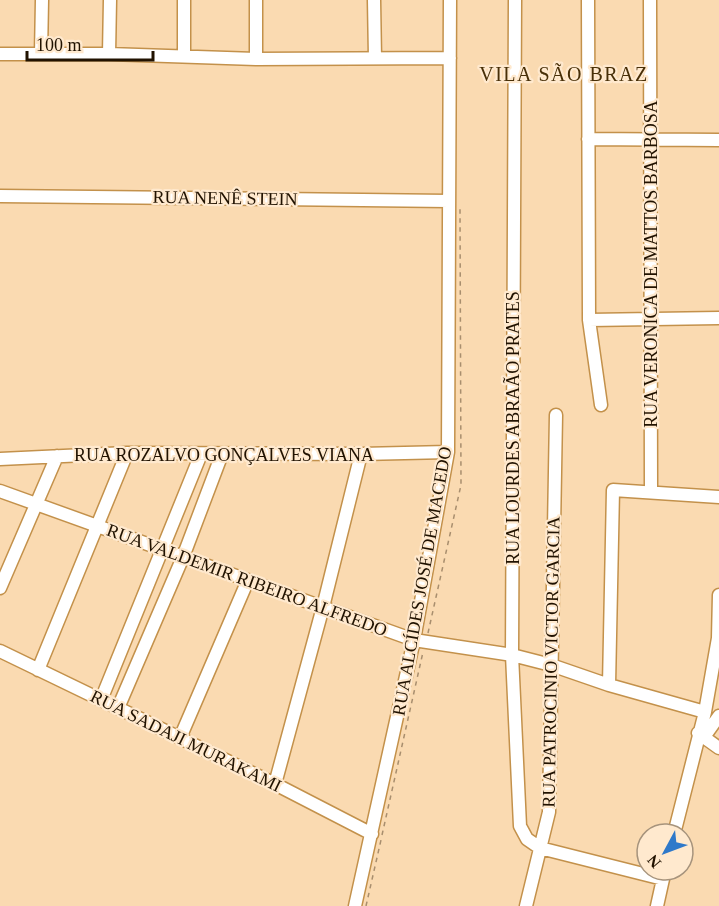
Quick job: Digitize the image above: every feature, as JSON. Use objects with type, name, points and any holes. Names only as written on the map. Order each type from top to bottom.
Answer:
[{"type":"street","points":[[41,54],[42,0]]},
{"type":"street","points":[[109,54],[110,0]]},
{"type":"street","points":[[184,0],[184,56]]},
{"type":"street","points":[[256,0],[256,59]]},
{"type":"street","points":[[374,0],[375,58]]},
{"type":"street","name":"RUA ALCÍDES JOSÉ DE MACEDO","points":[[355,906],[414,640],[448,452],[450,0]]},
{"type":"street","name":"RUA LOURDES ABRAÃO PRATES","points":[[515,0],[512,654],[520,826],[527,839],[540,848]]},
{"type":"street","points":[[588,0],[589,320],[601,405]]},
{"type":"street","name":"RUA VERONICA DE MATTOS BARBOSA","points":[[650,0],[651,492]]},
{"type":"street","points":[[0,54],[109,54],[256,59],[450,58]]},
{"type":"street","points":[[588,139],[719,140]]},
{"type":"street","name":"RUA NENÊ STEIN","points":[[0,196],[449,201]]},
{"type":"street","points":[[589,320],[719,318]]},
{"type":"street","name":"RUA PATROCINIO VICTOR GARCIA","points":[[526,906],[549,812],[556,415]]},
{"type":"street","name":"RUA ROZALVO GONÇALVES VIANA","points":[[0,459],[128,453],[448,452]]},
{"type":"street","points":[[38,670],[96,525],[128,453]]},
{"type":"street","points":[[101,700],[201,454]]},
{"type":"street","points":[[118,708],[183,557],[222,454]]},
{"type":"street","points":[[275,784],[323,607],[361,454]]},
{"type":"street","points":[[0,588],[57,456]]},
{"type":"street","points":[[609,686],[613,490],[719,497]]},
{"type":"street","name":"RUA VALDEMIR RIBEIRO ALFREDO","points":[[0,491],[414,640],[512,654],[609,686],[705,712]]},
{"type":"street","points":[[180,738],[248,580]]},
{"type":"street","points":[[677,822],[701,735],[719,637],[719,595]]},
{"type":"street","name":"RUA SADAJI MURAKAMI","points":[[0,651],[38,670],[56,676],[372,834]]},
{"type":"street","points":[[701,735],[719,716]]},
{"type":"street","points":[[701,735],[719,748]]},
{"type":"street","points":[[540,848],[635,869]]},
{"type":"street","points":[[657,906],[662,882]]},
{"type":"district","name":"VILA SÃO BRAZ","points":[[564,74]]}]
